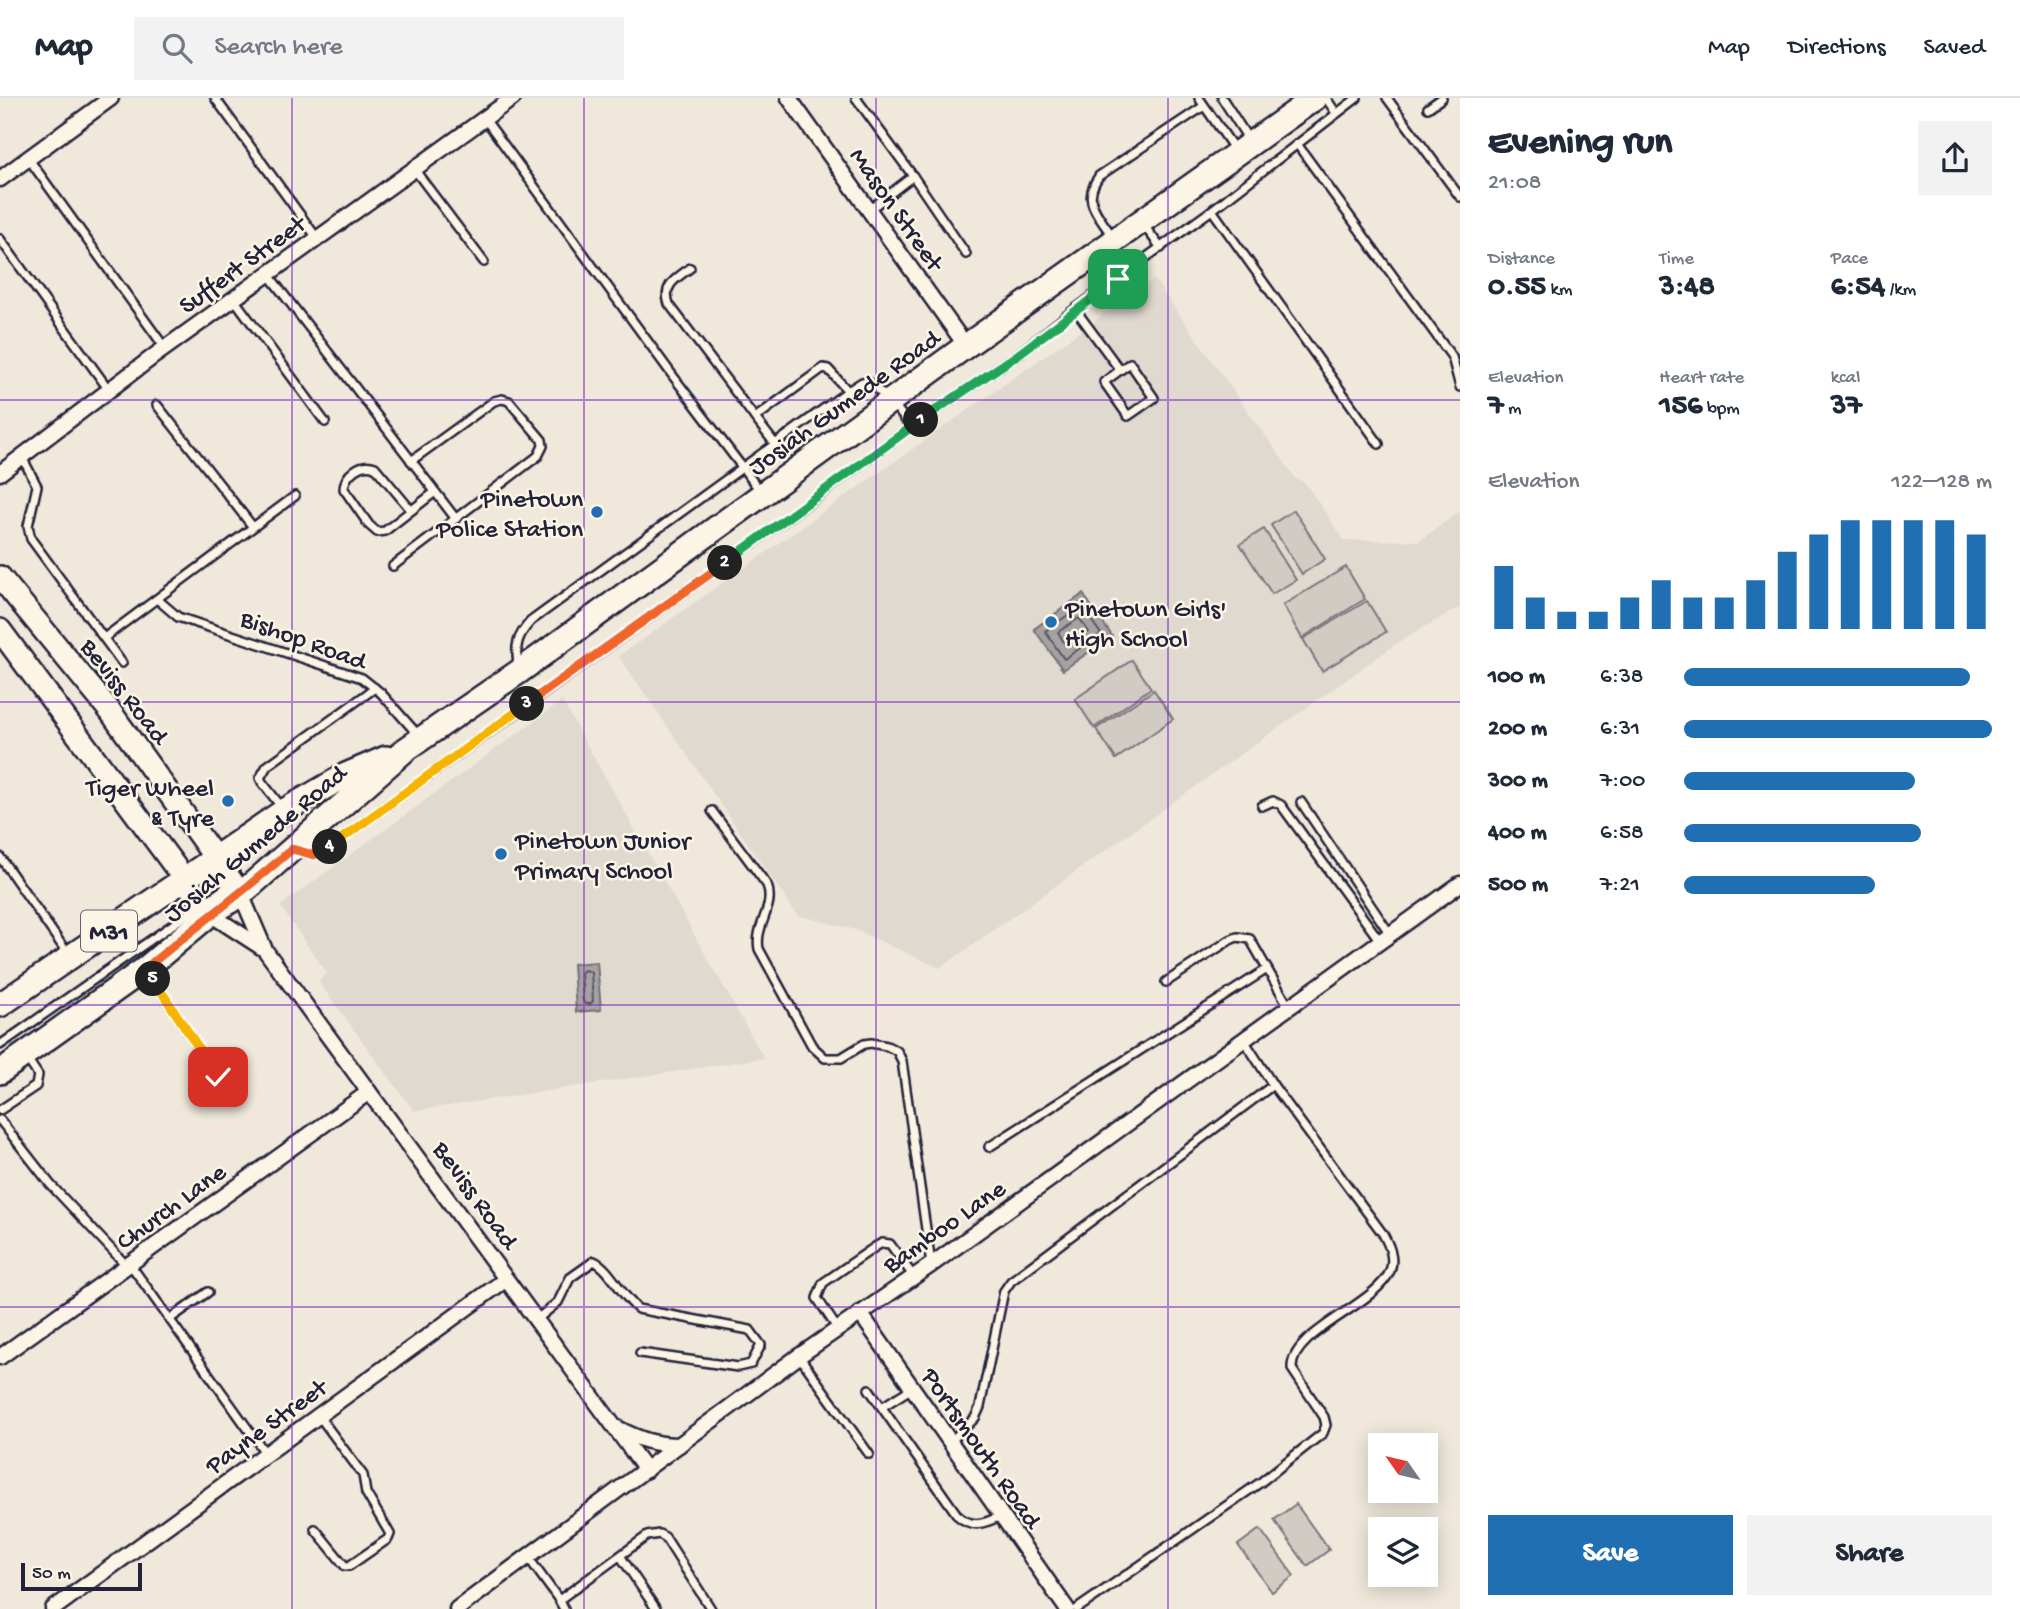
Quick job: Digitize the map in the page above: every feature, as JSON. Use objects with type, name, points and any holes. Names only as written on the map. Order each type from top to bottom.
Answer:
[{"type":"main road","name":"Josiah Gumede Road","points":[[0,1072],[146,968],[206,909],[292,849],[413,745],[520,671],[966,346],[1315,98]]},
{"type":"main road","name":"Beviss Road","points":[[0,577],[110,711],[236,889]]},
{"type":"main road","name":"Beviss Road","points":[[0,629],[206,909]]},
{"type":"main road","name":"Josiah Gumede Road","points":[[1,1002],[285,811],[346,775],[413,745]]},
{"type":"street","points":[[0,179],[111,98]]},
{"type":"street","name":"Suffert Street","points":[[0,473],[165,348],[513,98]]},
{"type":"street","name":"Mason Street","points":[[789,98],[966,346]]},
{"type":"street","name":"Bamboo Lane","points":[[457,1609],[837,1328],[931,1265],[1460,884]]},
{"type":"street","name":"Beviss Road","points":[[236,889],[265,950],[646,1470]]},
{"type":"street","name":"Beviss Road","points":[[206,909],[265,950]]},
{"type":"street","name":"Church Lane","points":[[0,1357],[369,1092]]},
{"type":"street","name":"Payne Street","points":[[53,1609],[505,1280]]},
{"type":"street","name":"Portsmouth Road","points":[[860,1313],[1066,1609]]},
{"type":"street","points":[[613,1426],[648,1443],[679,1445]]},
{"type":"lane","points":[[215,98],[317,239]]},
{"type":"lane","points":[[856,98],[967,254]]},
{"type":"lane","points":[[1199,98],[1244,148]]},
{"type":"lane","points":[[1222,98],[1244,148]]},
{"type":"lane","points":[[1326,98],[1336,113]]},
{"type":"lane","points":[[292,849],[314,855],[324,851],[911,427],[1016,356],[1357,98]]},
{"type":"lane","points":[[1387,98],[1460,197]]},
{"type":"lane","points":[[1428,108],[1442,98]]},
{"type":"lane","points":[[1114,240],[1090,201],[1090,192],[1099,176],[1204,106]]},
{"type":"lane","points":[[485,119],[763,494]]},
{"type":"lane","points":[[1297,144],[1452,357],[1460,384]]},
{"type":"lane","points":[[28,158],[165,348]]},
{"type":"lane","points":[[414,169],[484,262]]},
{"type":"lane","points":[[869,210],[913,176]]},
{"type":"lane","points":[[1212,210],[1379,444]]},
{"type":"lane","points":[[1141,221],[1161,248]]},
{"type":"lane","points":[[0,239],[109,390]]},
{"type":"lane","points":[[690,268],[667,289],[669,304],[775,444]]},
{"type":"lane","points":[[268,274],[456,519]]},
{"type":"lane","points":[[234,299],[325,422]]},
{"type":"lane","points":[[1075,309],[1120,370]]},
{"type":"lane","points":[[1130,363],[1154,398],[1128,416],[1104,382],[1120,370],[1130,363]]},
{"type":"lane","points":[[755,418],[823,368],[828,369],[848,391]]},
{"type":"lane","points":[[520,671],[515,651],[517,641],[531,621],[862,382],[868,382],[891,401],[911,427]]},
{"type":"lane","points":[[393,566],[538,456],[543,446],[542,440],[509,401],[502,399],[494,401],[411,461]]},
{"type":"lane","points":[[157,405],[253,527]]},
{"type":"lane","points":[[22,457],[37,486],[29,526],[31,539],[122,663]]},
{"type":"lane","points":[[411,510],[375,467],[369,464],[363,465],[347,477],[343,484],[369,525],[377,532],[385,531],[435,492]]},
{"type":"lane","points":[[104,638],[295,496]]},
{"type":"lane","name":"Bishop Road","points":[[157,599],[178,617],[362,678],[375,688],[413,745]]},
{"type":"lane","points":[[285,811],[260,778],[267,766],[375,688]]},
{"type":"lane","points":[[1262,807],[1273,801],[1281,805],[1385,937]]},
{"type":"lane","points":[[1301,802],[1385,937]]},
{"type":"lane","points":[[712,811],[767,885],[769,903],[758,932],[758,949],[812,1046],[825,1058],[841,1058],[864,1044],[878,1044],[897,1052],[902,1061],[931,1265]]},
{"type":"lane","points":[[0,858],[70,957]]},
{"type":"lane","points":[[0,1045],[206,909]]},
{"type":"lane","points":[[1166,982],[1237,937],[1250,939],[1289,1008]]},
{"type":"lane","points":[[146,968],[218,1077]]},
{"type":"lane","points":[[989,1147],[1266,969]]},
{"type":"lane","points":[[1077,1609],[1261,1482],[1323,1433],[1326,1425],[1324,1417],[1292,1369],[1292,1360],[1304,1343],[1378,1286],[1390,1271],[1392,1256],[1383,1234],[1273,1086],[1244,1040]]},
{"type":"lane","points":[[0,1110],[36,1086],[36,1072],[24,1055]]},
{"type":"lane","points":[[950,1442],[975,1418],[980,1407],[1004,1291],[1011,1281],[1273,1086]]},
{"type":"lane","points":[[0,1120],[50,1184],[128,1265],[266,1454]]},
{"type":"lane","points":[[837,1328],[817,1298],[819,1291],[823,1283],[875,1247],[882,1243],[890,1244],[914,1276]]},
{"type":"lane","points":[[536,1320],[558,1302],[570,1278],[594,1261],[601,1265],[628,1302],[638,1309],[750,1330],[761,1345],[751,1364],[738,1367],[640,1353]]},
{"type":"lane","points":[[170,1319],[208,1292]]},
{"type":"lane","points":[[799,1356],[869,1454]]},
{"type":"lane","points":[[882,1407],[912,1388]]},
{"type":"lane","points":[[869,1390],[958,1516],[971,1524],[982,1525],[1001,1516]]},
{"type":"lane","points":[[315,1529],[345,1566],[349,1566],[388,1539],[390,1534],[366,1493],[363,1475],[319,1415]]},
{"type":"lane","points":[[559,1600],[621,1558],[647,1536],[659,1534],[665,1537],[711,1609]]},
{"type":"lane","points":[[528,1556],[564,1609]]},
{"type":"lane","points":[[621,1558],[656,1609]]},
{"type":"shaded area","name":"Pinetown Girls' High School","points":[[1154,279],[1296,479],[1306,484],[1344,540],[1419,541],[1460,511],[1460,607],[1406,637],[940,968],[856,930],[797,915],[619,656]]},
{"type":"shaded area","points":[[1294,510],[1325,559],[1302,574],[1271,525]]},
{"type":"shaded area","points":[[1264,529],[1296,580],[1272,594],[1240,544]]},
{"type":"shaded area","points":[[1346,567],[1365,599],[1302,638],[1283,605]]},
{"type":"shaded area","points":[[1367,601],[1386,632],[1322,671],[1303,639]]},
{"type":"shaded area","points":[[1132,660],[1151,688],[1094,728],[1075,699]]},
{"type":"shaded area","points":[[1154,690],[1173,719],[1116,759],[1096,729]]},
{"type":"shaded area","name":"Pinetown Junior Primary School","points":[[562,701],[764,1058],[414,1111],[318,981],[327,973],[280,906]]},
{"type":"shaded area","points":[[1296,1504],[1329,1550],[1307,1566],[1274,1520]]},
{"type":"shaded area","points":[[1260,1529],[1294,1576],[1272,1592],[1238,1545]]},
{"type":"water","points":[[1083,594],[1112,636],[1063,670],[1034,629]]},
{"type":"water","points":[[597,962],[601,1010],[576,1012],[573,964]]},
{"type":"place","name":"Pinetown Police Station","points":[[597,512]]},
{"type":"place","name":"Pinetown Girls' High School","points":[[1051,622]]},
{"type":"place","name":"Tiger Wheel & Tyre","points":[[228,801]]},
{"type":"place","name":"Pinetown Junior Primary School","points":[[501,854]]},
{"type":"route","points":[[218,1077],[146,968],[211,914],[241,894],[292,849],[314,855],[324,851],[911,427],[1016,356],[1118,279]]}]
